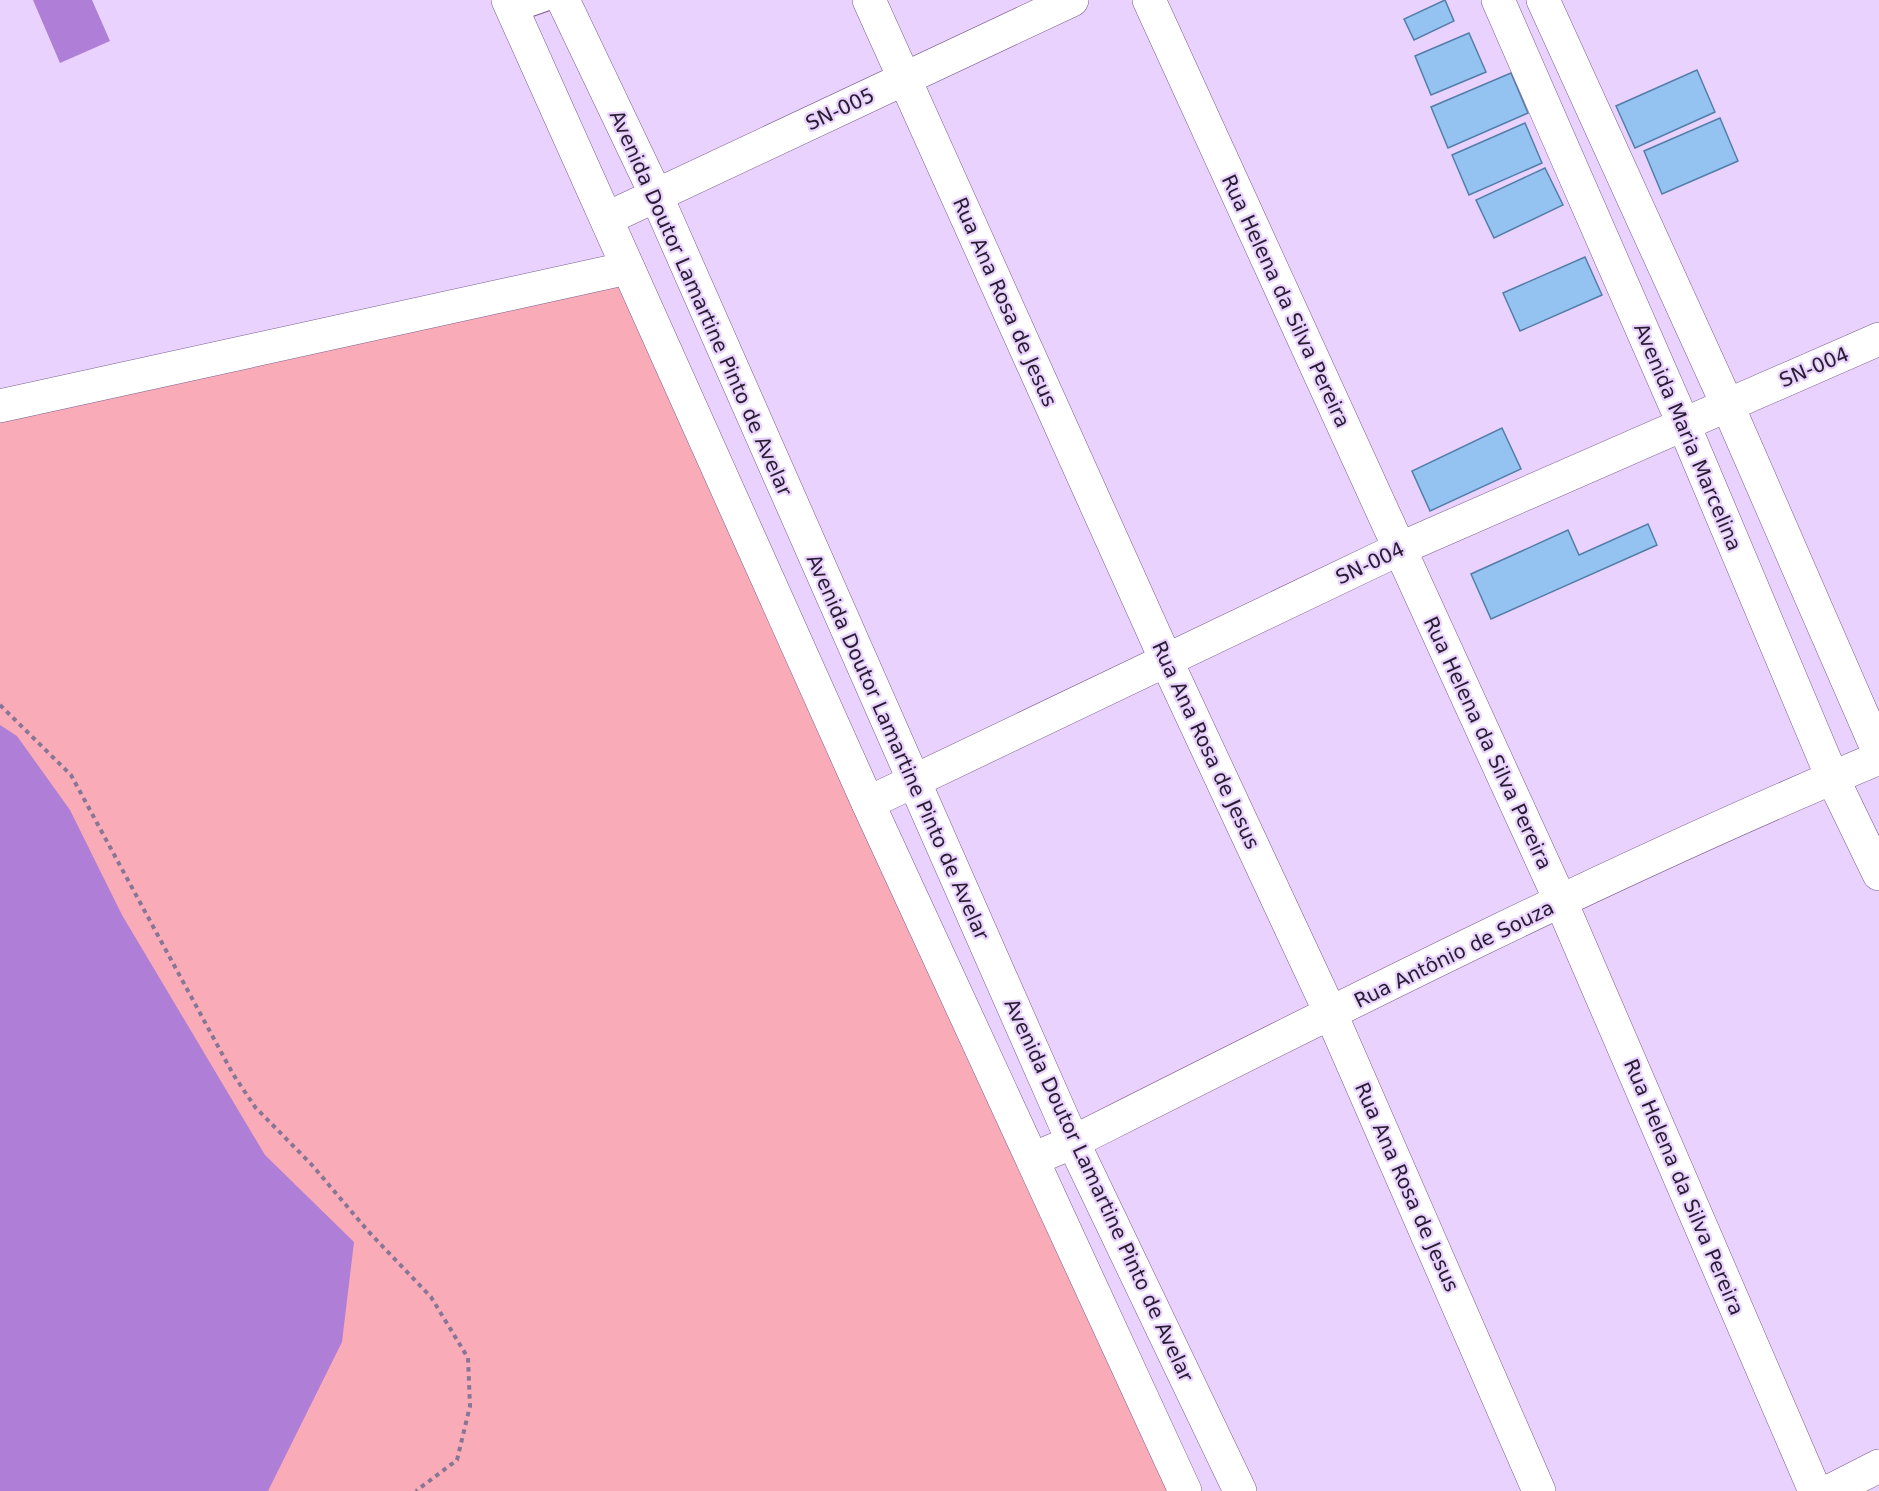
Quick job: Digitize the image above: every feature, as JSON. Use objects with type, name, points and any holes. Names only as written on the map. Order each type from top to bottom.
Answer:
[{"type":"street","name":"Avenida Doutor Lamartine Pinto de Avelar","points":[[563,0],[656,195],[1073,1142],[1240,1491]]},
{"type":"street","name":"Rua Ana Rosa de Jesus","points":[[869,0],[1166,660],[1330,1012],[1539,1491]]},
{"type":"street","name":"SN-005","points":[[608,218],[1072,0]]},
{"type":"street","name":"Rua Helena da Silva Pereira","points":[[1149,0],[1561,902],[1815,1491]]},
{"type":"street","name":"Avenida Maria Marcelina","points":[[1498,0],[1683,423],[1832,777],[1879,874]]},
{"type":"street","points":[[1543,0],[1727,404],[1879,753]]},
{"type":"street","points":[[511,6],[608,218],[628,268],[868,803],[1185,1491]]},
{"type":"street","points":[[0,406],[628,268]]},
{"type":"street","name":"SN-004","points":[[868,803],[1399,549],[1879,339]]},
{"type":"street","name":"Rua Antônio de Souza","points":[[1033,1158],[1073,1142],[1330,1012],[1561,902],[1832,777],[1879,758]]},
{"type":"street","points":[[1830,1491],[1879,1466]]},
{"type":"lane","points":[[511,6],[551,0]]},
{"type":"path","points":[[0,705],[71,775],[233,1074],[255,1107],[312,1165],[368,1231],[431,1297],[468,1358],[470,1406],[457,1460],[416,1491]]},
{"type":"shaded area","points":[[33,0],[92,0],[110,41],[60,63]]},
{"type":"shaded area","points":[[634,282],[1185,1491],[0,1491],[0,414]]},
{"type":"shaded area","points":[[0,725],[17,736],[70,810],[122,915],[265,1155],[354,1242],[342,1342],[268,1491],[0,1491]]},
{"type":"building","points":[[1445,0],[1454,21],[1414,40],[1404,19]]},
{"type":"building","points":[[1469,33],[1486,72],[1431,95],[1415,56]]},
{"type":"building","points":[[1697,70],[1715,112],[1635,148],[1616,106]]},
{"type":"building","points":[[1511,73],[1528,113],[1448,148],[1431,107]]},
{"type":"building","points":[[1720,118],[1738,161],[1662,194],[1644,151]]},
{"type":"building","points":[[1525,123],[1542,163],[1469,195],[1452,155]]},
{"type":"building","points":[[1545,168],[1563,205],[1494,238],[1476,200]]},
{"type":"building","points":[[1585,257],[1602,295],[1520,331],[1503,293]]},
{"type":"building","points":[[1502,428],[1521,469],[1430,511],[1412,471]]},
{"type":"building","points":[[1648,524],[1657,545],[1491,619],[1471,574],[1568,530],[1579,555]]}]
